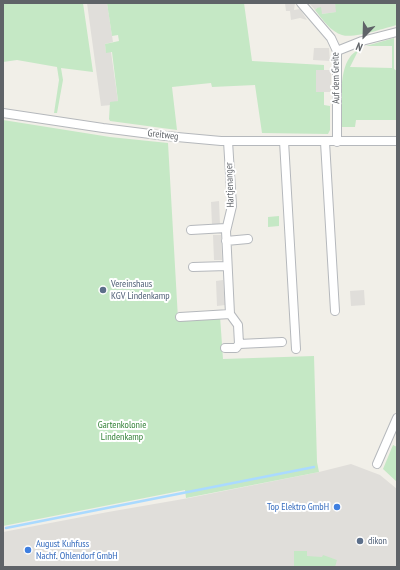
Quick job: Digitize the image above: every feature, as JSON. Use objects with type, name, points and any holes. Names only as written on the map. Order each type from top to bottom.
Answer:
[{"type":"street","name":"Auf dem Greite","points":[[301,3],[331,38],[337,51],[337,142]]},
{"type":"street","points":[[337,51],[362,41],[397,32]]},
{"type":"street","name":"Greitweg","points":[[3,113],[166,136],[228,141],[397,141]]},
{"type":"street","name":"Hartjenanger","points":[[228,141],[232,206],[226,228],[227,266],[230,314],[238,325],[239,344]]},
{"type":"street","points":[[284,141],[296,349]]},
{"type":"street","points":[[325,142],[335,310]]},
{"type":"street","points":[[191,230],[226,228]]},
{"type":"street","points":[[226,241],[248,239]]},
{"type":"street","points":[[193,267],[227,266]]},
{"type":"street","points":[[180,317],[230,314]]},
{"type":"street","points":[[225,348],[236,348],[239,344],[282,342]]},
{"type":"street","points":[[377,464],[397,418]]},
{"type":"shaded area","points":[[87,3],[107,3],[113,42],[105,44],[106,52],[111,52],[118,101],[111,105],[101,106]]},
{"type":"shaded area","points":[[285,3],[295,3],[294,10],[300,9],[307,20],[300,18],[291,20],[290,11],[286,11]]},
{"type":"shaded area","points":[[309,3],[335,3],[337,12],[322,14],[317,8],[315,10]]},
{"type":"shaded area","points":[[314,48],[329,48],[330,61],[313,60]]},
{"type":"shaded area","points":[[316,70],[331,70],[331,92],[316,92]]},
{"type":"shaded area","points":[[219,201],[220,225],[212,225],[211,202]]},
{"type":"shaded area","points":[[213,235],[221,235],[222,260],[214,260]]},
{"type":"shaded area","points":[[223,280],[225,305],[217,306],[216,281]]},
{"type":"shaded area","points":[[364,290],[365,305],[351,306],[350,291]]},
{"type":"shaded area","points":[[351,464],[380,475],[397,489],[397,567],[3,567],[3,532],[189,498],[319,472]]},
{"type":"green space","points":[[3,3],[83,3],[93,72],[61,68],[63,80],[57,113],[54,113],[59,80],[57,67],[17,60],[3,62]]},
{"type":"green space","points":[[107,3],[244,3],[252,61],[324,65],[324,70],[316,70],[316,92],[324,92],[324,105],[330,106],[330,130],[328,134],[262,133],[255,85],[212,87],[211,83],[172,87],[177,130],[110,121],[110,102],[118,101],[112,52],[106,53],[105,44],[119,41],[118,35],[112,36]]},
{"type":"green space","points":[[335,3],[397,3],[397,25],[354,36],[342,35],[330,28],[315,10],[321,7],[322,14],[336,12]]},
{"type":"green space","points":[[394,38],[394,69],[397,71],[397,120],[356,120],[355,127],[342,127],[342,81],[346,64],[350,57],[359,49],[350,67],[392,68],[392,46],[366,46]]},
{"type":"green space","name":"Gartenkolonie Lindenkamp","points":[[3,120],[110,137],[168,143],[178,319],[220,316],[223,359],[314,356],[317,462],[319,472],[186,498],[185,490],[3,526]]},
{"type":"green space","points":[[279,216],[279,226],[268,227],[268,217]]},
{"type":"green space","points":[[393,445],[397,447],[397,482],[383,469]]},
{"type":"green space","points":[[294,551],[307,551],[307,556],[322,557],[323,555],[337,560],[335,567],[294,567]]},
{"type":"waterway","points":[[6,528],[314,467]]},
{"type":"place","name":"Vereinshaus KGV Lindenkamp","points":[[103,290]]},
{"type":"place","name":"Top Elektro GmbH","points":[[337,507]]},
{"type":"place","name":"dikon","points":[[360,541]]},
{"type":"place","name":"August Kuhfuss Nachf. Ohlendorf GmbH","points":[[28,550]]}]
